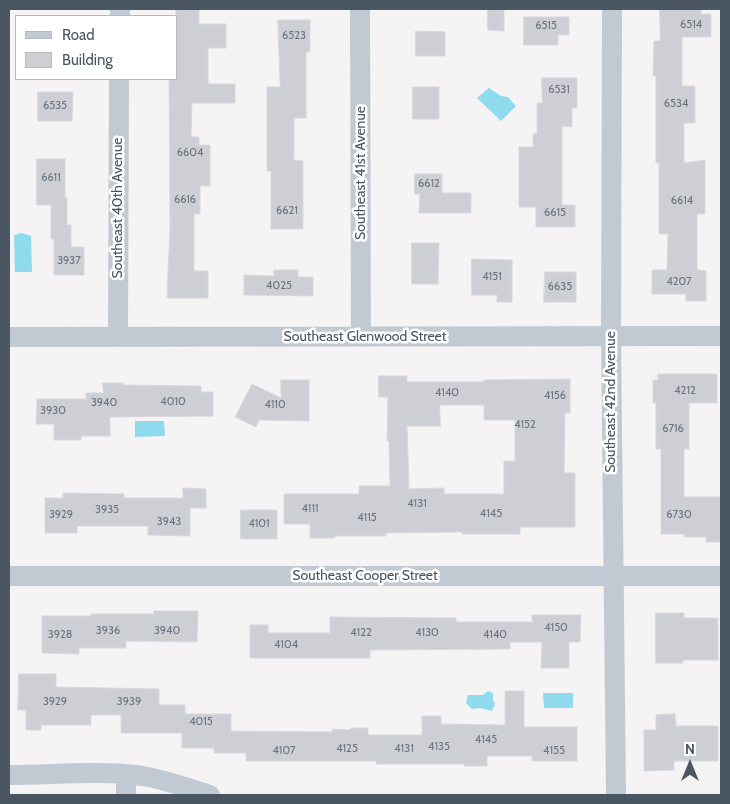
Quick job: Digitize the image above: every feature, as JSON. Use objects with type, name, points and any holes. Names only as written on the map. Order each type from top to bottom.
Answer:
[{"type":"street","name":"Southeast 41st Avenue","points":[[360,9],[361,337]]},
{"type":"street","name":"Southeast 42nd Avenue","points":[[612,9],[612,576],[616,795]]},
{"type":"street","name":"Southeast 40th Avenue","points":[[118,337],[119,80]]},
{"type":"street","name":"Southeast Glenwood Street","points":[[9,338],[721,336]]},
{"type":"street","name":"Southeast Cooper Street","points":[[9,576],[721,576]]},
{"type":"street","points":[[9,775],[126,775],[164,781],[210,795]]},
{"type":"street","points":[[126,775],[126,795]]},
{"type":"water","points":[[489,88],[501,96],[508,97],[516,106],[501,121],[477,98]]},
{"type":"water","points":[[22,233],[31,236],[32,272],[15,272],[14,235]]},
{"type":"water","points":[[135,421],[164,421],[165,436],[135,437]]},
{"type":"water","points":[[488,691],[493,693],[495,704],[492,711],[480,708],[472,709],[466,703],[468,695],[483,695]]},
{"type":"water","points":[[543,693],[573,693],[573,708],[544,708]]},
{"type":"building","points":[[176,9],[199,9],[199,24],[226,24],[226,48],[208,48],[208,84],[235,84],[235,103],[192,103],[191,137],[199,137],[199,145],[210,145],[210,186],[200,186],[200,214],[194,214],[194,271],[208,271],[208,298],[167,298],[170,227],[169,80],[178,80],[178,15],[176,15]]},
{"type":"building","points":[[488,9],[504,9],[504,31],[488,30]]},
{"type":"building","points":[[660,9],[701,9],[701,14],[711,14],[711,37],[682,37],[682,86],[695,86],[695,123],[684,123],[684,163],[705,160],[705,214],[697,214],[697,270],[706,271],[706,301],[686,301],[686,294],[652,294],[652,270],[667,270],[668,234],[659,234],[659,163],[656,163],[656,76],[653,76],[654,41],[660,41]]},
{"type":"building","points":[[524,17],[569,17],[569,35],[558,35],[558,45],[524,45]]},
{"type":"building","points":[[278,20],[310,20],[310,52],[306,52],[306,118],[294,118],[294,160],[303,161],[303,229],[271,229],[271,171],[267,171],[267,87],[280,87]]},
{"type":"building","points":[[416,31],[445,32],[445,56],[416,56]]},
{"type":"building","points":[[542,78],[577,78],[577,108],[572,108],[572,127],[562,126],[562,205],[575,205],[575,227],[536,227],[536,207],[519,207],[519,147],[533,147],[533,134],[537,134],[537,103],[542,103]]},
{"type":"building","points":[[413,87],[439,87],[439,119],[413,119]]},
{"type":"building","points":[[38,92],[73,92],[72,121],[38,121]]},
{"type":"building","points":[[37,159],[65,159],[67,225],[71,225],[71,247],[84,247],[84,275],[54,275],[54,239],[51,239],[51,205],[37,205]]},
{"type":"building","points":[[415,174],[442,174],[442,193],[471,193],[471,213],[419,213],[420,194],[415,194]]},
{"type":"building","points":[[412,243],[439,243],[438,284],[412,284]]},
{"type":"building","points":[[472,259],[512,260],[512,302],[497,302],[497,295],[472,295]]},
{"type":"building","points":[[274,270],[298,270],[298,277],[313,277],[313,296],[244,295],[244,275],[274,276]]},
{"type":"building","points":[[545,272],[576,272],[576,302],[544,302]]},
{"type":"building","points":[[658,374],[717,374],[717,403],[689,403],[689,449],[684,449],[684,497],[721,497],[721,542],[706,542],[706,537],[684,537],[684,534],[661,534],[661,449],[656,449],[656,403],[653,403],[653,380],[658,380]]},
{"type":"building","points":[[379,376],[407,376],[407,382],[570,379],[570,413],[565,413],[564,473],[575,473],[575,527],[520,527],[520,534],[462,534],[462,532],[386,533],[386,536],[310,538],[310,524],[284,524],[284,494],[359,494],[359,486],[390,486],[389,441],[387,441],[388,397],[379,397]],"holes":[[[440,405],[484,405],[484,420],[515,420],[515,461],[504,461],[504,494],[444,494],[444,488],[409,489],[407,426],[440,426]]]},
{"type":"building","points":[[281,380],[309,380],[309,421],[259,420],[256,427],[235,417],[252,384],[281,398]]},
{"type":"building","points":[[103,383],[201,386],[201,392],[213,392],[213,416],[110,417],[110,436],[81,436],[81,440],[54,440],[54,424],[36,424],[37,399],[86,399],[86,393],[103,393]]},
{"type":"building","points":[[183,488],[206,489],[206,508],[190,508],[190,536],[148,535],[148,526],[77,526],[77,533],[45,533],[45,498],[63,498],[63,493],[124,494],[124,498],[183,498]]},
{"type":"building","points":[[241,510],[277,510],[277,539],[241,539]]},
{"type":"building","points":[[154,611],[198,611],[197,642],[126,641],[126,648],[79,648],[79,654],[42,653],[42,616],[154,614]]},
{"type":"building","points":[[656,613],[684,613],[684,618],[718,618],[718,660],[683,660],[683,663],[656,663]]},
{"type":"building","points":[[532,615],[581,615],[580,642],[569,642],[569,668],[541,668],[542,642],[510,642],[510,649],[370,650],[370,658],[250,658],[250,625],[268,625],[268,633],[330,633],[330,617],[456,618],[456,622],[532,622]]},
{"type":"building","points":[[19,674],[56,674],[56,687],[159,689],[159,705],[185,705],[185,714],[231,714],[231,731],[332,732],[332,729],[351,730],[351,728],[368,728],[368,735],[422,735],[422,716],[441,716],[441,724],[505,725],[505,691],[524,691],[524,727],[577,727],[577,761],[532,761],[532,756],[487,756],[487,766],[464,766],[464,764],[376,764],[376,761],[246,761],[246,753],[214,753],[214,748],[182,748],[182,733],[121,733],[121,715],[91,715],[91,725],[41,725],[41,730],[26,730],[26,710],[18,710]]},
{"type":"building","points":[[675,714],[676,726],[718,726],[718,761],[674,761],[674,770],[644,771],[644,730],[656,730],[656,715]]}]
